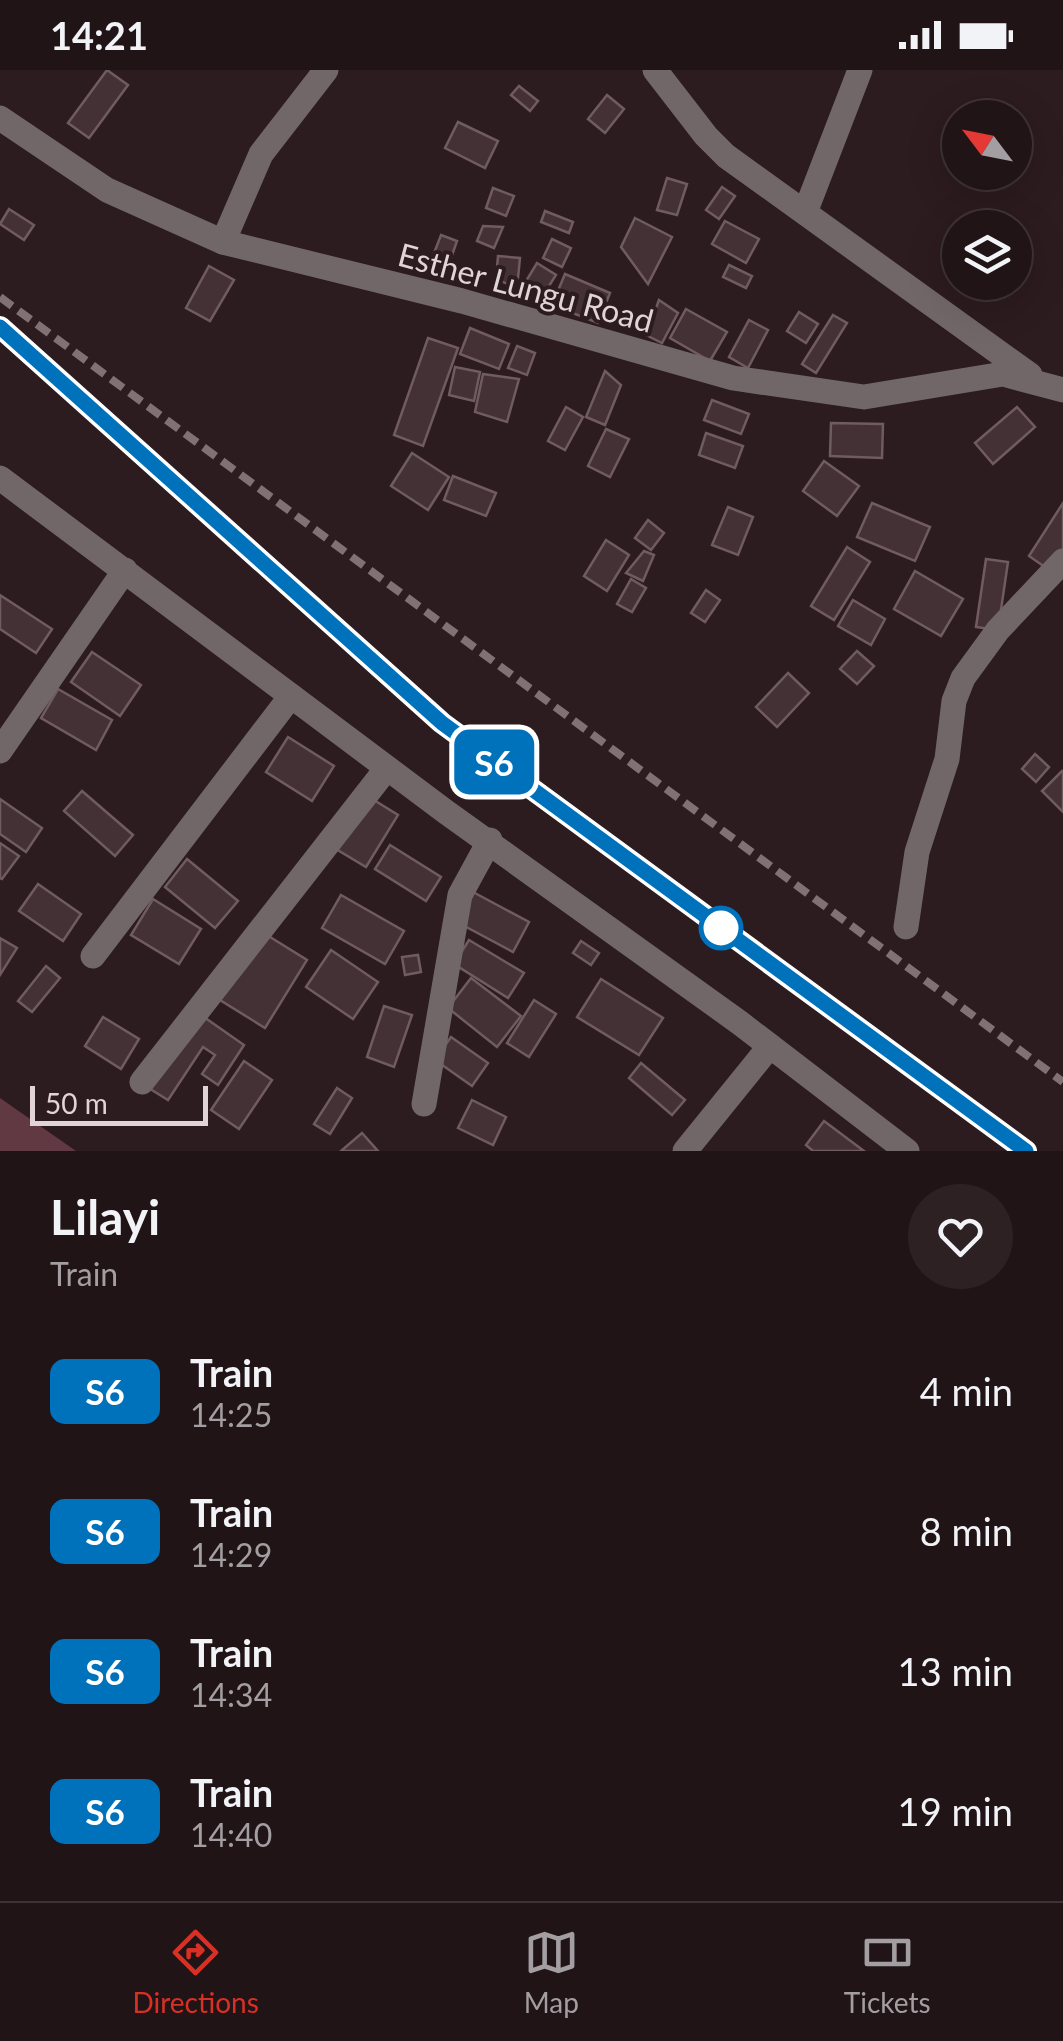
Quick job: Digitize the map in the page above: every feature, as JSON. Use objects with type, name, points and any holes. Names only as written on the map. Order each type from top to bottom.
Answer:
[{"type":"street","points":[[224,242],[261,154],[326,70]]},
{"type":"street","points":[[655,70],[706,136],[1038,381]]},
{"type":"street","points":[[806,210],[860,70]]},
{"type":"street","name":"Esther Lungu Road","points":[[0,118],[107,190],[224,242],[782,388],[864,397],[1003,374],[1063,390]]},
{"type":"street","points":[[0,478],[907,1151]]},
{"type":"street","points":[[906,927],[920,838],[947,758],[954,701],[962,678],[998,630],[1063,560]]},
{"type":"street","points":[[0,751],[125,570]]},
{"type":"street","points":[[93,956],[291,696]]},
{"type":"street","points":[[142,1082],[387,768]]},
{"type":"street","points":[[424,1104],[460,895],[490,840]]},
{"type":"street","points":[[685,1151],[770,1046]]},
{"type":"shaded area","points":[[0,1098],[76,1151],[0,1151]]},
{"type":"building","points":[[107,70],[128,85],[89,138],[68,123]]},
{"type":"building","points":[[519,86],[538,101],[530,111],[511,95]]},
{"type":"building","points":[[607,95],[624,109],[605,133],[588,119]]},
{"type":"building","points":[[458,122],[498,141],[485,168],[445,148]]},
{"type":"building","points":[[667,178],[687,184],[677,215],[657,210]]},
{"type":"building","points":[[722,187],[735,196],[719,219],[706,210]]},
{"type":"building","points":[[493,188],[514,196],[506,216],[486,208]]},
{"type":"building","points":[[9,209],[34,225],[24,240],[0,224]]},
{"type":"building","points":[[545,211],[573,222],[569,233],[541,222]]},
{"type":"building","points":[[635,218],[672,237],[648,284],[621,247]]},
{"type":"building","points":[[725,221],[759,239],[746,263],[712,244]]},
{"type":"building","points":[[483,226],[503,227],[494,248],[477,241]]},
{"type":"building","points":[[441,235],[457,241],[448,267],[431,261]]},
{"type":"building","points":[[552,239],[571,248],[562,267],[543,258]]},
{"type":"building","points":[[498,256],[520,258],[517,288],[496,279]]},
{"type":"building","points":[[537,263],[556,275],[542,297],[523,286]]},
{"type":"building","points":[[729,265],[752,276],[746,288],[723,277]]},
{"type":"building","points":[[209,266],[234,280],[210,321],[186,308]]},
{"type":"building","points":[[565,274],[610,293],[598,323],[552,305]]},
{"type":"building","points":[[659,300],[678,313],[662,343],[646,335]]},
{"type":"building","points":[[686,309],[727,332],[710,361],[670,338]]},
{"type":"building","points":[[799,312],[818,324],[806,343],[787,331]]},
{"type":"building","points":[[833,315],[847,323],[816,373],[802,364]]},
{"type":"building","points":[[749,320],[768,330],[748,368],[729,357]]},
{"type":"building","points":[[470,328],[509,344],[499,369],[460,354]]},
{"type":"building","points":[[428,338],[458,348],[423,446],[394,435]]},
{"type":"building","points":[[517,346],[535,353],[527,375],[508,368]]},
{"type":"building","points":[[455,367],[480,372],[474,401],[449,395]]},
{"type":"building","points":[[605,371],[621,385],[605,425],[586,417]]},
{"type":"building","points":[[483,374],[519,379],[507,422],[475,412]]},
{"type":"building","points":[[712,400],[749,414],[741,434],[704,420]]},
{"type":"building","points":[[566,407],[583,417],[565,450],[548,441]]},
{"type":"building","points":[[1017,407],[1035,427],[993,464],[975,443]]},
{"type":"building","points":[[831,423],[883,424],[882,458],[830,456]]},
{"type":"building","points":[[606,429],[629,439],[610,477],[588,466]]},
{"type":"building","points":[[706,433],[743,446],[735,468],[699,455]]},
{"type":"building","points":[[412,453],[449,477],[428,510],[391,486]]},
{"type":"building","points":[[824,461],[859,486],[837,516],[803,491]]},
{"type":"building","points":[[453,476],[496,493],[486,516],[444,500]]},
{"type":"building","points":[[872,503],[930,527],[915,561],[857,537]]},
{"type":"building","points":[[1063,503],[1063,555],[1052,572],[1029,556]]},
{"type":"building","points":[[728,507],[753,517],[738,555],[712,545]]},
{"type":"building","points":[[648,520],[664,533],[651,550],[635,538]]},
{"type":"building","points":[[606,540],[629,555],[607,591],[584,576]]},
{"type":"building","points":[[847,547],[870,562],[834,620],[811,606]]},
{"type":"building","points":[[644,551],[654,555],[643,581],[626,573]]},
{"type":"building","points":[[986,559],[1008,562],[998,630],[976,627]]},
{"type":"building","points":[[915,571],[963,599],[941,636],[894,609]]},
{"type":"building","points":[[631,579],[646,588],[632,612],[617,604]]},
{"type":"building","points":[[706,590],[720,600],[705,622],[691,613]]},
{"type":"building","points":[[0,595],[52,629],[36,653],[0,629]]},
{"type":"building","points":[[853,600],[885,619],[871,645],[838,626]]},
{"type":"building","points":[[857,651],[874,666],[857,684],[840,669]]},
{"type":"building","points":[[92,652],[141,685],[120,716],[71,682]]},
{"type":"building","points":[[788,673],[809,693],[777,727],[756,707]]},
{"type":"building","points":[[58,689],[112,720],[96,750],[41,718]]},
{"type":"building","points":[[288,737],[334,766],[312,801],[266,772]]},
{"type":"building","points":[[1035,754],[1049,767],[1036,782],[1022,769]]},
{"type":"building","points":[[1063,772],[1063,812],[1042,791]]},
{"type":"building","points":[[82,791],[133,835],[115,856],[64,811]]},
{"type":"building","points":[[369,797],[398,815],[366,867],[336,849]]},
{"type":"building","points":[[0,799],[42,828],[26,852],[0,834]]},
{"type":"building","points":[[0,843],[19,856],[2,879],[0,878]]},
{"type":"building","points":[[390,845],[441,877],[426,901],[375,869]]},
{"type":"building","points":[[187,859],[238,901],[215,928],[165,887]]},
{"type":"building","points":[[38,884],[81,914],[63,941],[19,911]]},
{"type":"building","points":[[473,892],[529,922],[513,952],[457,922]]},
{"type":"building","points":[[341,895],[404,931],[385,964],[322,928]]},
{"type":"building","points":[[153,899],[201,929],[179,964],[131,935]]},
{"type":"building","points":[[262,932],[307,960],[265,1028],[220,1000]]},
{"type":"building","points":[[0,938],[17,948],[0,975]]},
{"type":"building","points":[[469,940],[524,973],[508,998],[454,964]]},
{"type":"building","points":[[581,941],[599,953],[591,965],[573,953]]},
{"type":"building","points":[[331,950],[378,982],[353,1019],[306,987]]},
{"type":"building","points":[[418,955],[421,972],[405,975],[402,957]]},
{"type":"building","points":[[46,966],[60,978],[32,1012],[18,1001]]},
{"type":"building","points":[[471,978],[521,1016],[497,1047],[448,1008]]},
{"type":"building","points":[[601,979],[663,1018],[639,1055],[577,1017]]},
{"type":"building","points":[[534,1000],[556,1014],[529,1057],[507,1043]]},
{"type":"building","points":[[384,1006],[412,1015],[394,1067],[367,1057]]},
{"type":"building","points":[[201,1015],[244,1045],[218,1085],[202,1074],[215,1055],[203,1047],[168,1100],[147,1087]]},
{"type":"building","points":[[103,1017],[139,1039],[121,1069],[85,1046]]},
{"type":"building","points":[[451,1037],[488,1063],[472,1086],[435,1060]]},
{"type":"building","points":[[244,1061],[272,1080],[239,1129],[211,1110]]},
{"type":"building","points":[[641,1063],[685,1100],[672,1115],[629,1078]]},
{"type":"building","points":[[337,1088],[352,1098],[330,1134],[314,1124]]},
{"type":"building","points":[[472,1100],[506,1117],[493,1145],[458,1128]]},
{"type":"building","points":[[824,1121],[864,1151],[813,1151],[806,1145]]},
{"type":"building","points":[[362,1133],[378,1151],[341,1151]]},
{"type":"railway","points":[[0,297],[1063,1082]]},
{"type":"railway","points":[[0,327],[441,723],[1026,1151]]},
{"type":"train","name":"S6","points":[[0,327],[442,723],[1026,1151]]}]
